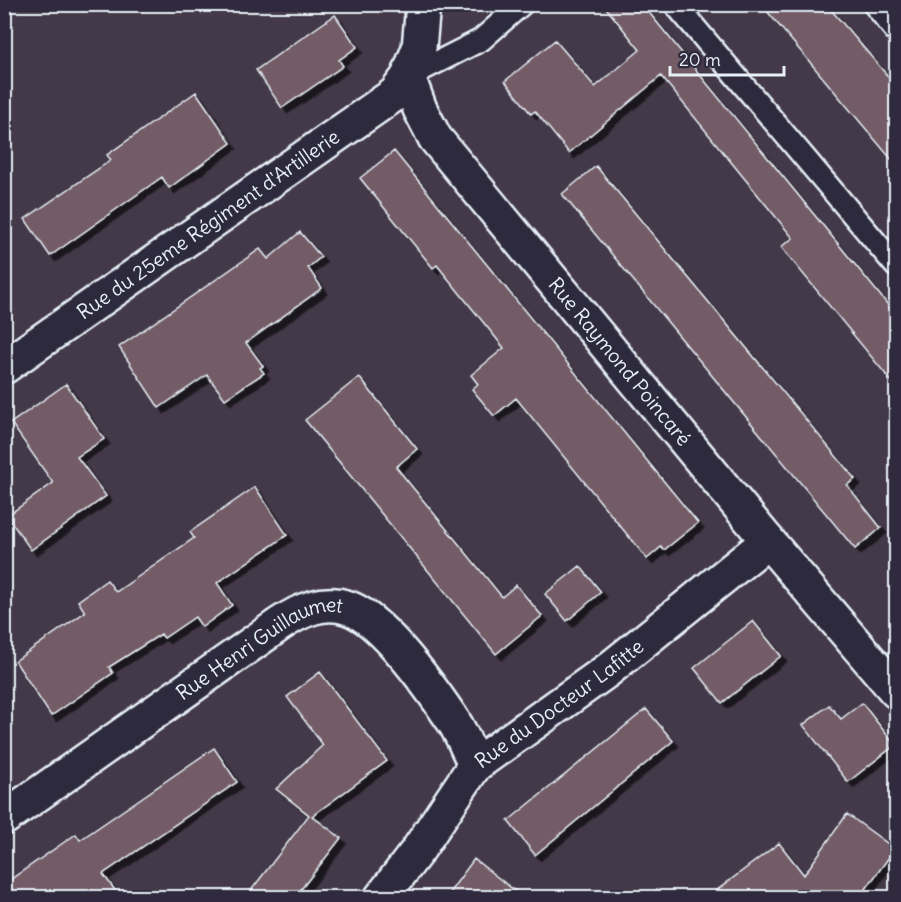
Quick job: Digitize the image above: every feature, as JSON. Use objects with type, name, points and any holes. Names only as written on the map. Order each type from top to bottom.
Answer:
[{"type":"street","points":[[408,78],[419,48],[423,4]]},
{"type":"street","name":"Rue du 25eme Régiment d'Artillerie","points":[[4,367],[395,94],[408,78]]},
{"type":"street","name":"Rue Raymond Poincaré","points":[[408,78],[435,138],[768,541],[897,691]]},
{"type":"street","name":"Rue du Docteur Lafitte","points":[[381,897],[418,850],[475,765],[608,670],[768,541]]},
{"type":"street","name":"Rue Henri Guillaumet","points":[[8,807],[280,624],[302,610],[323,605],[347,608],[367,616],[386,634],[454,721],[475,765]]},
{"type":"lane","points":[[408,78],[482,40],[522,4]]},
{"type":"lane","points":[[675,4],[897,266]]},
{"type":"lane","points":[[874,4],[897,31]]},
{"type":"building","points":[[603,4],[642,4],[897,316],[897,388],[781,247],[793,238],[661,76],[569,153],[535,111],[531,114],[505,81],[555,40],[595,87],[640,50]]},
{"type":"building","points":[[761,4],[826,4],[897,87],[897,166]]},
{"type":"building","points":[[335,15],[357,47],[339,60],[343,66],[282,108],[256,70]]},
{"type":"building","points":[[196,92],[231,143],[169,188],[162,177],[50,256],[25,219],[111,160],[107,155]]},
{"type":"building","points":[[394,151],[698,523],[664,550],[661,547],[647,559],[516,398],[494,416],[472,389],[478,384],[471,375],[504,348],[437,265],[433,268],[360,178]]},
{"type":"building","points":[[596,166],[855,479],[847,485],[881,528],[855,549],[562,194]]},
{"type":"building","points":[[300,232],[321,257],[308,268],[322,288],[246,343],[263,366],[260,368],[264,373],[225,399],[207,375],[159,408],[119,347],[260,249],[268,259]]},
{"type":"building","points":[[359,377],[417,449],[396,467],[502,597],[516,585],[542,616],[496,654],[305,420]]},
{"type":"building","points":[[66,384],[104,439],[77,457],[106,496],[31,550],[7,516],[53,483],[11,423]]},
{"type":"building","points":[[255,487],[287,535],[217,583],[232,605],[202,627],[195,617],[164,638],[161,634],[109,667],[113,673],[51,716],[15,661],[85,612],[78,601],[107,580],[116,592],[194,538],[190,532]]},
{"type":"building","points":[[580,566],[601,592],[567,621],[545,594]]},
{"type":"building","points":[[753,621],[781,656],[722,703],[694,668]]},
{"type":"building","points":[[320,672],[387,761],[312,816],[341,838],[295,897],[246,897],[309,815],[276,789],[323,745],[287,697]]},
{"type":"building","points":[[862,703],[895,745],[848,782],[803,725],[829,705],[841,719]]},
{"type":"building","points":[[646,709],[673,741],[535,855],[508,821]]},
{"type":"building","points":[[214,748],[237,782],[103,874],[120,897],[4,897],[4,884],[76,834],[80,840]]},
{"type":"building","points":[[847,814],[895,849],[860,897],[708,897],[779,843],[804,875]]},
{"type":"building","points":[[474,859],[523,897],[446,897]]}]
